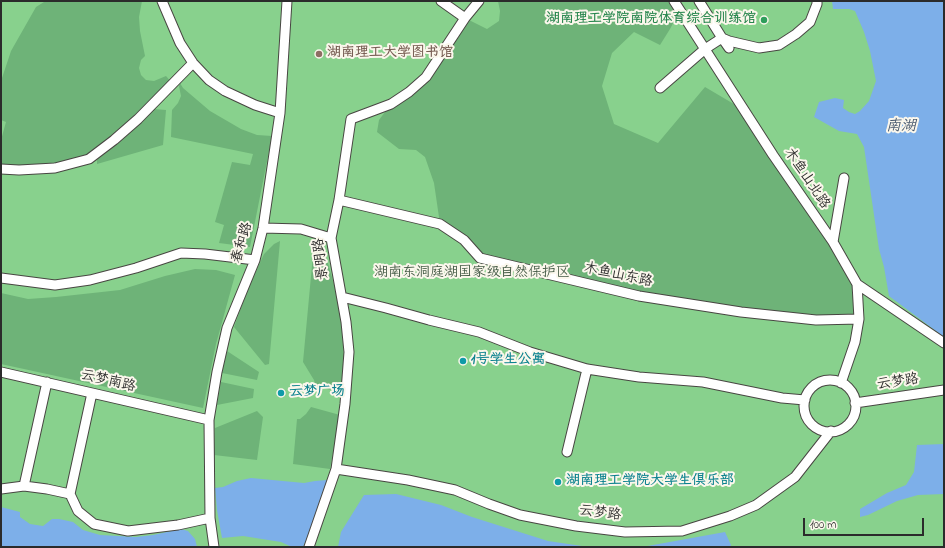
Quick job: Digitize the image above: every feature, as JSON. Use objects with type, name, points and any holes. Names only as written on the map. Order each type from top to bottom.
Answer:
[{"type":"lane","points":[[162,1],[180,43],[193,63],[209,80],[225,91],[255,105],[280,113]]},
{"type":"lane","name":"春和路","points":[[214,547],[210,518],[209,420],[217,372],[227,328],[255,260],[263,228],[280,113],[287,1]]},
{"type":"lane","points":[[441,1],[464,18]]},
{"type":"lane","name":"景明路","points":[[308,547],[336,470],[345,404],[349,352],[346,322],[332,238],[351,119],[391,104],[409,92],[426,77],[464,18],[479,1]]},
{"type":"lane","name":"木鱼山北路","points":[[674,1],[773,155],[833,242],[857,284],[944,343]]},
{"type":"lane","points":[[699,1],[729,48]]},
{"type":"lane","points":[[722,38],[759,48],[779,45],[796,34],[810,22],[817,1]]},
{"type":"lane","points":[[660,88],[705,49],[722,38]]},
{"type":"lane","points":[[1,169],[19,170],[55,168],[89,159],[138,119],[193,63]]},
{"type":"lane","points":[[833,242],[844,178]]},
{"type":"lane","name":"木鱼山东路","points":[[339,200],[440,224],[464,240],[480,258],[631,294],[741,312],[816,320],[858,319]]},
{"type":"lane","points":[[263,228],[301,229],[332,238]]},
{"type":"lane","points":[[1,278],[55,285],[90,280],[136,268],[181,253],[205,254],[255,260]]},
{"type":"lane","points":[[841,383],[856,342],[858,319],[857,284]]},
{"type":"lane","points":[[342,297],[478,332],[530,352],[587,369],[639,377],[703,382],[782,398],[805,400]]},
{"type":"lane","points":[[567,452],[587,369]]},
{"type":"lane","name":"云梦南路","points":[[1,372],[209,420]]},
{"type":"lane","points":[[836,380],[841,383],[848,387],[855,398],[856,412],[849,424],[838,431],[824,431],[812,425],[805,414],[805,400],[811,388],[822,381],[836,380]]},
{"type":"lane","points":[[24,486],[47,382]]},
{"type":"lane","name":"云梦路","points":[[855,403],[944,390]]},
{"type":"lane","points":[[92,393],[70,494],[78,511],[94,524],[128,531],[178,525],[210,518]]},
{"type":"lane","name":"云梦路","points":[[336,470],[408,480],[455,490],[520,515],[576,526],[625,532],[682,531],[730,516],[756,505],[796,477],[831,431]]},
{"type":"lane","points":[[1,489],[24,486],[70,494]]},
{"type":"green space","name":"湖南东洞庭湖国家级自然保护区","points":[[1,1],[944,1],[944,547],[1,547]]},
{"type":"green space","points":[[43,1],[142,1],[139,17],[145,56],[141,60],[139,68],[141,75],[146,80],[154,81],[166,76],[173,84],[89,159],[55,168],[1,169],[1,140],[6,122],[1,120],[1,81],[11,51],[36,7],[44,2]]},
{"type":"green space","points":[[498,1],[674,1],[680,10],[660,45],[634,32],[612,53],[602,86],[614,124],[658,143],[705,87],[744,110],[857,284],[859,319],[816,320],[639,296],[480,258],[440,224],[434,183],[425,157],[416,150],[399,149],[377,132],[379,120],[391,104],[426,77],[465,18],[487,29],[499,21],[500,11]]},
{"type":"green space","points":[[180,83],[183,88],[210,111],[241,129],[257,135],[272,136],[250,247],[219,243],[224,225],[215,222],[232,162],[250,165],[253,154],[171,137],[172,110],[178,103],[181,96],[179,86]]},
{"type":"green space","points":[[154,109],[166,110],[163,145],[97,164],[97,160],[120,142]]},
{"type":"green space","points":[[280,241],[269,364],[265,365],[234,327],[248,289],[264,254],[274,244]]},
{"type":"green space","points":[[315,246],[323,252],[327,260],[336,291],[342,329],[344,361],[343,392],[316,387],[314,380],[303,362]]},
{"type":"green space","points":[[195,269],[216,270],[235,275],[216,344],[203,408],[1,364],[1,293],[28,299],[120,290],[165,276]]},
{"type":"green space","points":[[227,351],[259,372],[257,380],[222,373]]},
{"type":"green space","points":[[221,382],[254,389],[253,398],[217,405]]},
{"type":"green space","points":[[311,407],[340,415],[330,469],[293,464],[297,419],[300,419],[306,414]]},
{"type":"green space","points":[[257,411],[263,417],[257,460],[214,455],[215,428]]},
{"type":"water","name":"南湖","points":[[832,1],[944,1],[944,337],[889,296],[879,249],[864,147],[857,134],[839,131],[814,117],[819,102],[835,98],[844,100],[843,108],[855,114],[860,111],[869,101],[876,81],[870,51],[855,11],[849,9],[833,9]]},
{"type":"water","points":[[944,444],[944,494],[918,495],[897,501],[868,515],[860,517],[860,509],[887,493],[906,485],[914,472],[917,445]]},
{"type":"water","points":[[251,478],[304,483],[327,480],[311,529],[303,547],[292,547],[281,542],[243,536],[222,538],[215,488]]},
{"type":"water","points":[[396,494],[441,505],[472,517],[548,541],[582,546],[628,547],[338,547],[341,532],[364,495]]},
{"type":"water","points":[[1,507],[20,512],[20,517],[30,524],[43,526],[52,519],[59,519],[73,522],[83,530],[100,535],[136,537],[181,529],[188,531],[195,539],[197,547],[1,547]]},
{"type":"water","points":[[725,532],[731,545],[730,547],[642,547]]},
{"type":"place","name":"湖南理工学院南院体育综合训练馆","points":[[764,20]]},
{"type":"place","name":"湖南理工大学图书馆","points":[[319,54]]},
{"type":"place","name":"1号学生公寓","points":[[463,361]]},
{"type":"place","name":"云梦广场","points":[[281,393]]},
{"type":"place","name":"湖南理工学院大学生俱乐部","points":[[558,482]]}]
